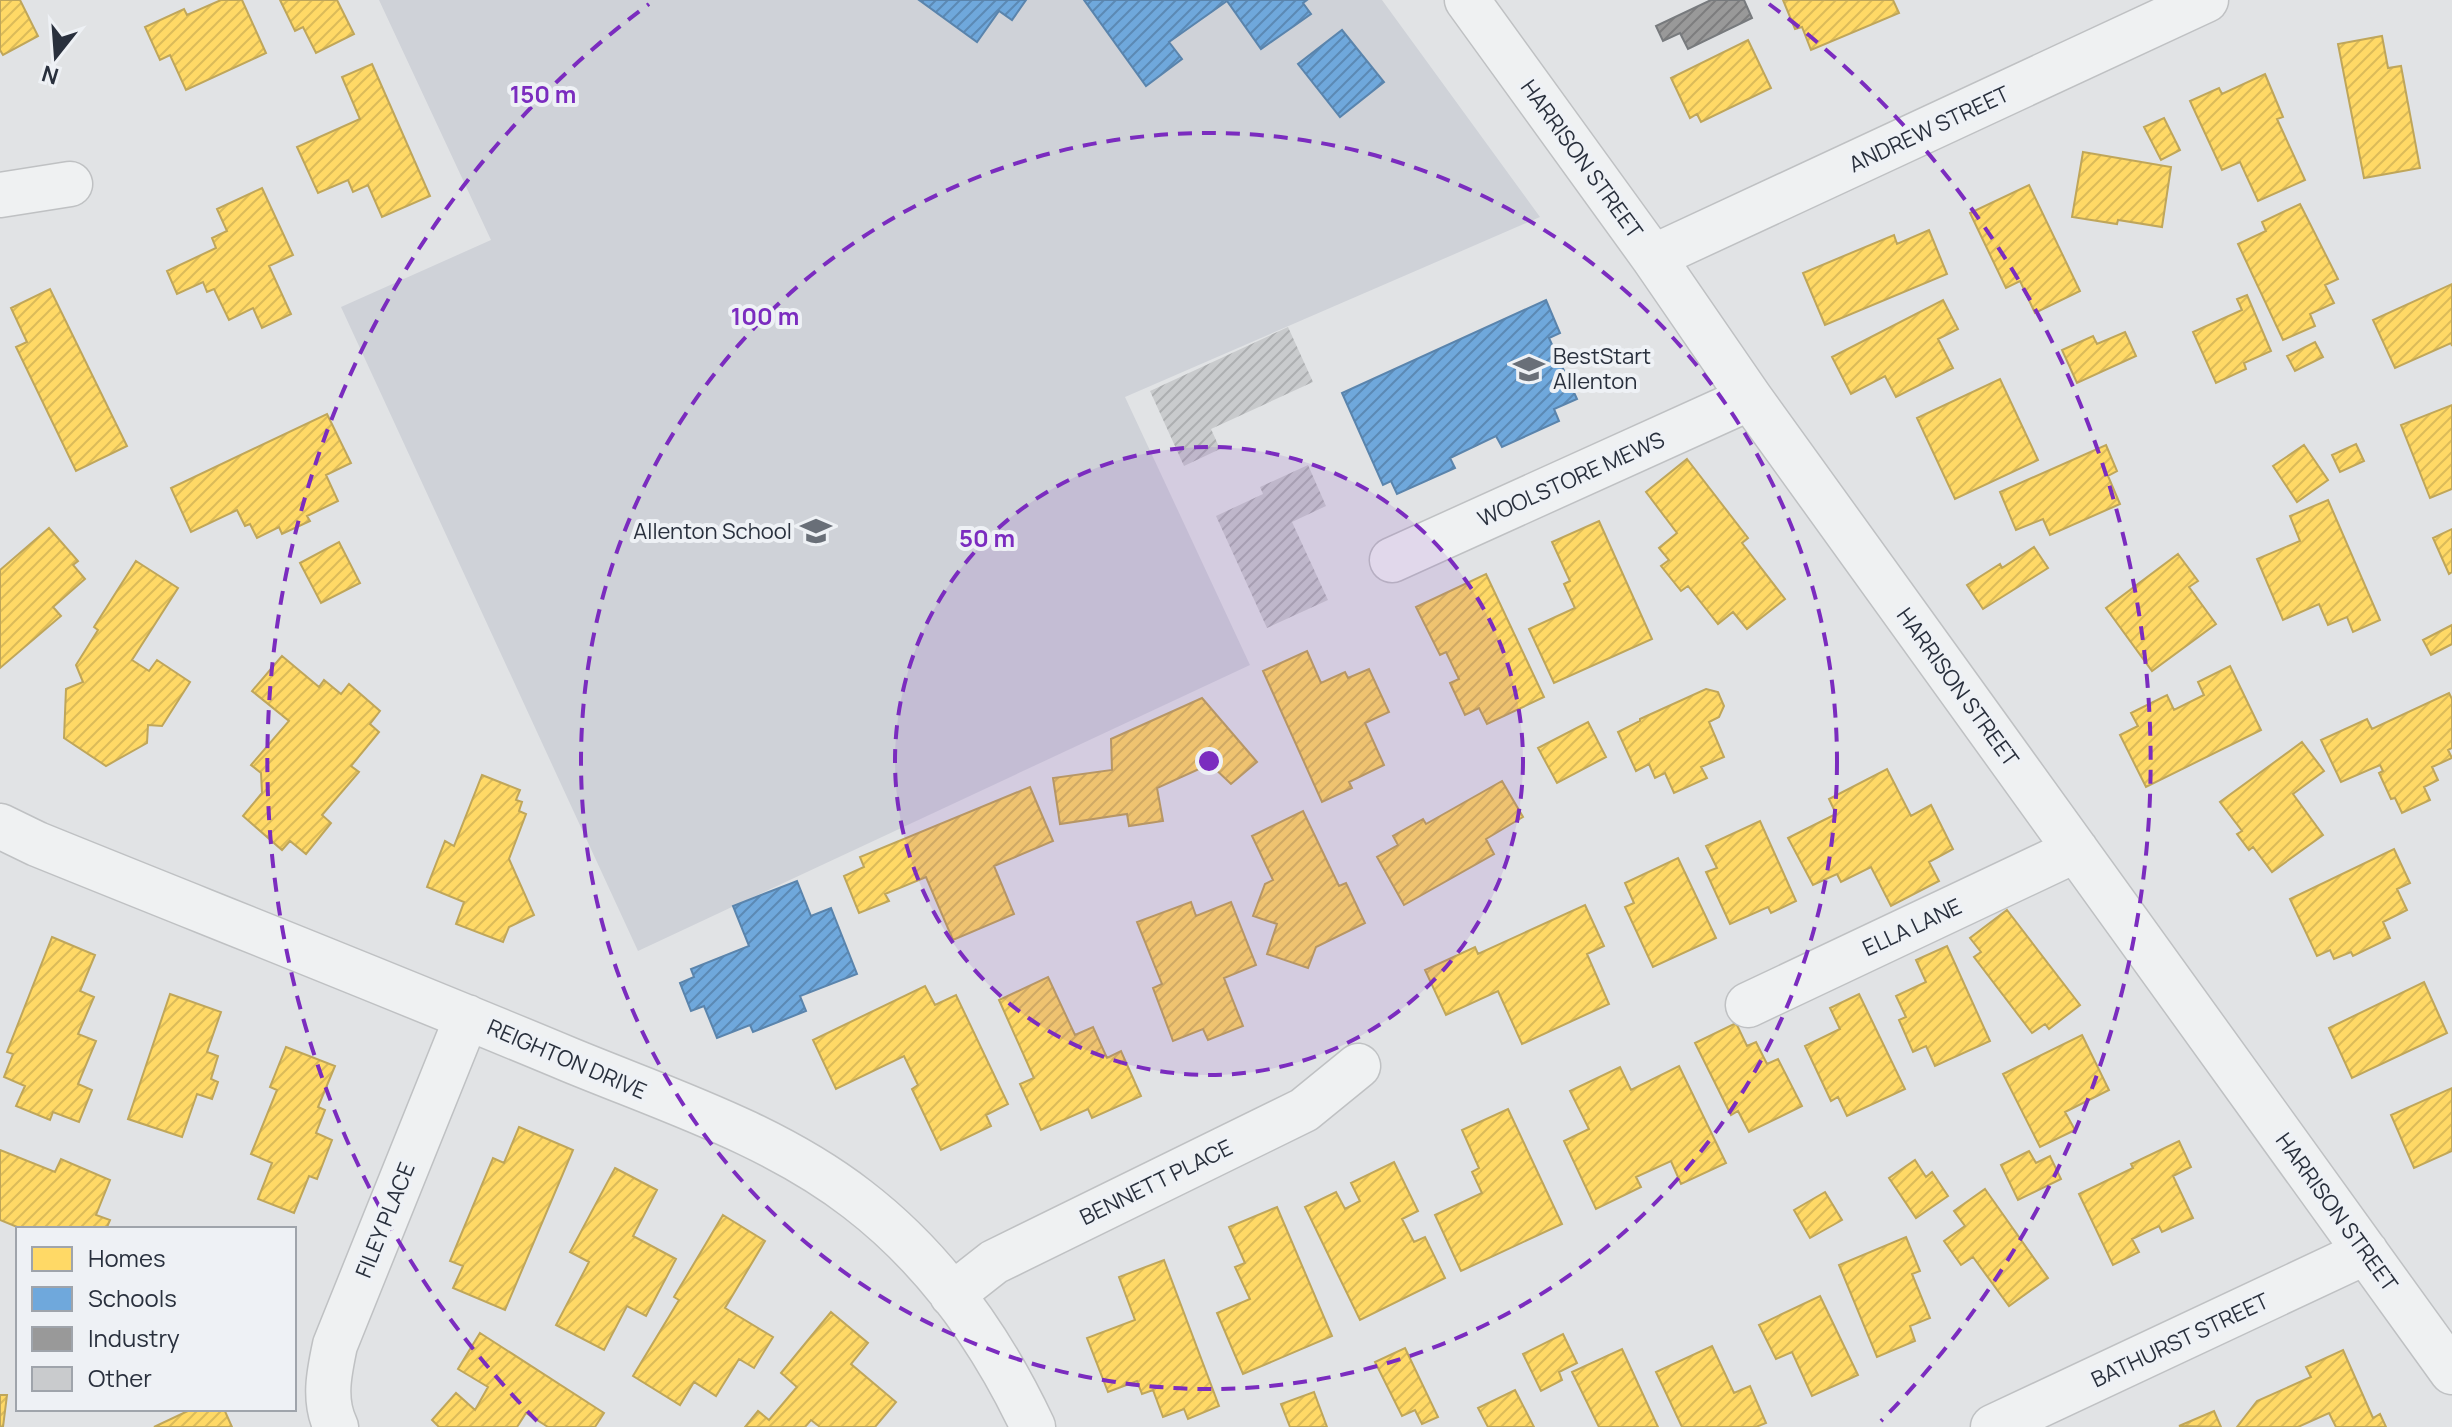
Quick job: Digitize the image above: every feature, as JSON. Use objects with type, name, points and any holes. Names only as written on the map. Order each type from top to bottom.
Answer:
[{"type":"street","name":"HARRISON STREET","points":[[1467,0],[2452,1372]]},
{"type":"street","name":"ANDREW STREET","points":[[1653,257],[2206,0]]},
{"type":"street","points":[[0,195],[70,184]]},
{"type":"street","name":"WOOLSTORE MEWS","points":[[1392,560],[1750,398]]},
{"type":"street","name":"REIGHTON DRIVE","points":[[0,826],[37,844],[467,1017],[747,1134],[805,1163],[857,1200],[906,1241],[989,1344],[1033,1427]]},
{"type":"street","name":"ELLA LANE","points":[[1748,1005],[2076,850]]},
{"type":"street","name":"FILEY PLACE","points":[[336,1427],[329,1413],[328,1376],[335,1345],[467,1017]]},
{"type":"street","name":"BENNETT PLACE","points":[[952,1295],[994,1262],[1304,1110],[1358,1066]]},
{"type":"street","name":"BATHURST STREET","points":[[1993,1427],[2366,1252]]},
{"type":"shaded area","name":"Allenton School","points":[[379,0],[1382,0],[1540,217],[1125,397],[1250,665],[638,951],[341,307],[491,240]]},
{"type":"building: Homes","points":[[0,0],[20,0],[38,36],[3,55],[0,50]]},
{"type":"building: Homes","points":[[221,0],[242,0],[266,53],[186,90],[170,55],[160,60],[145,27],[184,9],[187,15]]},
{"type":"building: Homes","points":[[280,0],[337,0],[354,34],[316,53],[303,27],[295,31]]},
{"type":"building: Homes","points":[[1783,0],[1893,0],[1899,13],[1811,50],[1802,27],[1795,29]]},
{"type":"building: Homes","points":[[2382,36],[2388,68],[2401,66],[2420,168],[2364,178],[2338,44]]},
{"type":"building: Homes","points":[[1748,40],[1771,88],[1701,122],[1697,114],[1690,118],[1671,78]]},
{"type":"building: Homes","points":[[372,64],[430,196],[382,217],[368,185],[353,192],[348,180],[318,193],[297,147],[360,119],[342,77]]},
{"type":"building: Homes","points":[[2265,74],[2283,117],[2277,119],[2305,180],[2258,201],[2240,162],[2222,170],[2190,101],[2219,88],[2222,94]]},
{"type":"building: Homes","points":[[2164,118],[2180,150],[2161,160],[2144,127]]},
{"type":"building: Homes","points":[[2083,152],[2171,167],[2162,227],[2072,217]]},
{"type":"building: Homes","points":[[2029,185],[2080,291],[2035,313],[2020,281],[2006,288],[1970,213]]},
{"type":"building: Homes","points":[[262,188],[293,255],[269,266],[291,314],[262,328],[253,308],[229,320],[214,289],[207,292],[203,282],[177,294],[167,271],[216,248],[212,238],[227,231],[217,209]]},
{"type":"building: Homes","points":[[2300,204],[2338,279],[2325,285],[2334,303],[2310,314],[2315,326],[2283,340],[2238,244],[2266,231],[2262,222]]},
{"type":"building: Homes","points":[[1929,230],[1947,274],[1825,325],[1803,273],[1894,235],[1897,244]]},
{"type":"building: Homes","points":[[2452,284],[2452,346],[2451,343],[2395,368],[2373,320]]},
{"type":"building: Homes","points":[[50,289],[127,446],[76,471],[16,347],[27,342],[11,308]]},
{"type":"building: Homes","points":[[2247,295],[2271,351],[2244,363],[2246,369],[2216,383],[2193,332],[2242,310],[2237,299]]},
{"type":"building: Homes","points":[[1943,300],[1958,329],[1938,339],[1953,368],[1896,397],[1885,376],[1851,394],[1832,357]]},
{"type":"building: Homes","points":[[2125,332],[2136,356],[2077,383],[2062,350],[2093,336],[2097,344]]},
{"type":"building: Homes","points":[[2315,342],[2323,357],[2295,371],[2287,356]]},
{"type":"building: Homes","points":[[2000,379],[2038,460],[1955,499],[1917,418]]},
{"type":"building: Homes","points":[[2452,405],[2452,489],[2430,498],[2401,425]]},
{"type":"building: Homes","points":[[327,414],[351,463],[326,475],[338,501],[307,516],[310,521],[282,534],[279,527],[257,538],[250,524],[245,526],[237,510],[191,532],[171,488]]},
{"type":"building: Homes","points":[[2356,444],[2364,461],[2340,472],[2332,455]]},
{"type":"building: Homes","points":[[2106,445],[2117,471],[2108,476],[2120,504],[2050,535],[2043,519],[2016,530],[2000,492]]},
{"type":"building: Homes","points":[[2304,445],[2328,480],[2297,502],[2273,466]]},
{"type":"building: Homes","points":[[1687,459],[1748,538],[1742,543],[1785,599],[1747,629],[1733,612],[1718,624],[1688,586],[1681,591],[1661,566],[1669,560],[1659,548],[1677,533],[1646,492]]},
{"type":"building: Homes","points":[[2328,500],[2380,620],[2353,632],[2347,617],[2328,625],[2319,604],[2283,620],[2257,559],[2300,541],[2290,516]]},
{"type":"building: Homes","points":[[1599,521],[1652,639],[1554,683],[1529,629],[1575,608],[1564,584],[1570,581],[1552,542]]},
{"type":"building: Homes","points":[[49,528],[78,561],[73,565],[85,579],[53,607],[61,616],[0,668],[0,570]]},
{"type":"building: Homes","points":[[2452,529],[2452,572],[2449,574],[2433,538]]},
{"type":"building: Homes","points":[[339,542],[360,583],[321,603],[300,563]]},
{"type":"building: Homes","points":[[2034,547],[2048,568],[1983,609],[1967,585],[2000,564],[2002,568]]},
{"type":"building: Homes","points":[[2178,554],[2198,581],[2189,587],[2216,624],[2152,671],[2106,608]]},
{"type":"building: Homes","points":[[136,561],[178,588],[132,660],[149,671],[157,660],[190,682],[162,726],[148,725],[147,743],[106,766],[64,738],[66,689],[83,682],[76,665],[98,630],[94,627]]},
{"type":"building: Homes","points":[[1486,574],[1544,697],[1487,724],[1479,708],[1465,715],[1450,683],[1459,679],[1446,652],[1440,655],[1416,607]]},
{"type":"building: Homes","points":[[2452,625],[2452,644],[2431,655],[2423,640]]},
{"type":"building: Homes","points":[[1307,651],[1321,683],[1345,672],[1348,678],[1369,669],[1389,712],[1365,723],[1384,765],[1349,782],[1352,788],[1322,802],[1263,671]]},
{"type":"building: Homes","points":[[282,656],[319,687],[324,680],[341,694],[349,684],[380,711],[370,724],[379,732],[351,766],[359,772],[322,815],[331,823],[306,854],[290,841],[282,850],[243,816],[262,793],[261,773],[251,765],[289,721],[252,691]]},
{"type":"building: Homes","points":[[2230,666],[2261,730],[2146,787],[2120,735],[2138,726],[2131,713],[2167,695],[2174,710],[2204,695],[2198,682]]},
{"type":"building: Homes","points":[[1706,689],[1718,692],[1724,706],[1719,717],[1709,722],[1724,757],[1701,767],[1707,778],[1674,793],[1665,773],[1655,778],[1649,764],[1636,771],[1618,732]]},
{"type":"building: Homes","points":[[2449,693],[2452,699],[2452,748],[2448,750],[2452,758],[2432,767],[2438,780],[2424,787],[2430,800],[2402,813],[2395,798],[2391,799],[2379,773],[2383,771],[2380,765],[2341,782],[2321,740],[2367,719],[2372,729]]},
{"type":"building: Homes","points":[[1202,698],[1257,762],[1231,784],[1210,764],[1157,788],[1163,821],[1129,826],[1127,814],[1060,824],[1053,778],[1112,770],[1111,739]]},
{"type":"building: Homes","points":[[1588,722],[1606,757],[1557,783],[1538,748]]},
{"type":"building: Homes","points":[[2302,742],[2324,771],[2293,794],[2323,835],[2272,872],[2253,847],[2249,850],[2237,834],[2242,831],[2220,802]]},
{"type":"building: Homes","points":[[1887,769],[1911,816],[1931,805],[1953,849],[1929,862],[1939,881],[1891,906],[1871,867],[1841,882],[1837,874],[1813,885],[1788,838],[1836,814],[1829,799]]},
{"type":"building: Homes","points":[[482,775],[520,790],[516,800],[522,802],[519,811],[526,814],[509,859],[534,915],[509,927],[503,942],[456,924],[464,902],[427,887],[445,841],[454,846]]},
{"type":"building: Homes","points":[[1502,781],[1523,817],[1486,839],[1494,854],[1404,905],[1377,857],[1398,845],[1393,836],[1423,819],[1426,824]]},
{"type":"building: Homes","points":[[1030,787],[1053,841],[994,866],[1014,914],[953,940],[926,877],[885,894],[889,901],[859,913],[844,876],[864,867],[860,857]]},
{"type":"building: Homes","points":[[1303,811],[1339,886],[1346,883],[1365,923],[1316,947],[1308,968],[1267,954],[1277,924],[1253,916],[1265,884],[1273,880],[1252,836]]},
{"type":"building: Homes","points":[[1760,821],[1796,901],[1771,913],[1768,907],[1730,924],[1706,872],[1717,868],[1706,846]]},
{"type":"building: Homes","points":[[2394,849],[2410,883],[2397,889],[2407,910],[2383,922],[2390,938],[2353,956],[2351,952],[2334,959],[2330,950],[2317,956],[2290,899]]},
{"type":"building: Homes","points":[[1678,858],[1716,938],[1653,967],[1625,907],[1634,903],[1625,883]]},
{"type":"building: Homes","points":[[1191,902],[1196,916],[1231,902],[1256,965],[1224,978],[1243,1026],[1208,1040],[1203,1029],[1173,1041],[1153,988],[1162,984],[1137,922]]},
{"type":"building: Homes","points":[[1585,905],[1604,946],[1587,954],[1609,1004],[1522,1044],[1498,991],[1446,1015],[1425,970],[1475,947],[1478,954]]},
{"type":"building: Homes","points":[[2007,910],[2080,1005],[2049,1029],[2045,1024],[2032,1033],[1974,957],[1981,952],[1970,938]]},
{"type":"building: Homes","points":[[52,937],[95,955],[80,991],[94,997],[78,1034],[96,1041],[78,1084],[92,1090],[79,1122],[53,1112],[50,1120],[16,1106],[25,1086],[4,1077],[13,1054],[7,1052]]},
{"type":"building: Homes","points":[[1947,946],[1990,1041],[1935,1066],[1926,1046],[1913,1052],[1899,1020],[1906,1017],[1896,996],[1926,982],[1916,960]]},
{"type":"building: Homes","points":[[1048,977],[1075,1035],[1093,1027],[1107,1058],[1121,1051],[1141,1096],[1092,1118],[1088,1109],[1041,1130],[1020,1084],[1034,1078],[999,1000]]},
{"type":"building: Homes","points":[[2424,982],[2447,1033],[2352,1078],[2329,1028]]},
{"type":"building: Homes","points":[[925,986],[935,1005],[956,995],[1008,1104],[986,1115],[991,1126],[941,1150],[912,1089],[918,1085],[904,1056],[836,1089],[813,1040]]},
{"type":"building: Homes","points":[[170,994],[221,1012],[207,1052],[218,1056],[211,1079],[218,1082],[212,1099],[197,1094],[182,1137],[128,1119]]},
{"type":"building: Homes","points":[[1859,994],[1905,1089],[1847,1116],[1838,1097],[1831,1101],[1805,1046],[1840,1029],[1830,1008]]},
{"type":"building: Homes","points":[[1736,1023],[1747,1046],[1756,1042],[1767,1064],[1778,1059],[1802,1106],[1749,1132],[1738,1111],[1731,1115],[1695,1043]]},
{"type":"building: Homes","points":[[2082,1035],[2109,1090],[2065,1112],[2075,1130],[2040,1147],[2003,1074]]},
{"type":"building: Homes","points":[[286,1047],[335,1066],[318,1107],[325,1110],[316,1133],[332,1140],[317,1179],[309,1176],[294,1213],[258,1199],[272,1163],[251,1154],[277,1090],[270,1087]]},
{"type":"building: Homes","points":[[1679,1066],[1726,1163],[1681,1184],[1671,1161],[1636,1177],[1641,1187],[1596,1209],[1564,1141],[1589,1129],[1570,1091],[1620,1067],[1631,1090]]},
{"type":"building: Homes","points":[[2452,1088],[2452,1151],[2414,1168],[2391,1115]]},
{"type":"building: Homes","points":[[1508,1109],[1562,1224],[1461,1271],[1435,1215],[1482,1193],[1472,1172],[1479,1168],[1462,1130]]},
{"type":"building: Homes","points":[[519,1127],[573,1150],[505,1310],[453,1288],[463,1266],[450,1261],[493,1158],[504,1163]]},
{"type":"building: Homes","points":[[2179,1141],[2191,1167],[2173,1176],[2193,1218],[2162,1232],[2159,1226],[2132,1239],[2139,1252],[2113,1265],[2079,1194]]},
{"type":"building: Homes","points":[[0,1150],[55,1172],[61,1159],[110,1180],[96,1215],[110,1220],[107,1227],[17,1227],[0,1220]]},
{"type":"building: Homes","points":[[2029,1151],[2036,1163],[2050,1156],[2061,1179],[2018,1200],[2001,1165]]},
{"type":"building: Homes","points":[[1915,1160],[1926,1177],[1932,1172],[1948,1196],[1916,1218],[1889,1178]]},
{"type":"building: Homes","points":[[1394,1162],[1418,1211],[1402,1219],[1414,1242],[1425,1237],[1445,1278],[1360,1320],[1305,1207],[1336,1192],[1345,1209],[1360,1201],[1351,1183]]},
{"type":"building: Homes","points":[[615,1168],[657,1190],[633,1236],[676,1259],[646,1316],[627,1306],[604,1350],[556,1325],[589,1262],[570,1252]]},
{"type":"building: Homes","points":[[1985,1189],[2048,1278],[2009,1306],[1973,1257],[1961,1265],[1944,1241],[1965,1226],[1954,1211]]},
{"type":"building: Homes","points":[[1825,1192],[1842,1220],[1810,1238],[1794,1210]]},
{"type":"building: Homes","points":[[1277,1207],[1332,1336],[1243,1374],[1217,1313],[1250,1299],[1235,1267],[1245,1263],[1229,1227]]},
{"type":"building: Homes","points":[[723,1215],[765,1241],[725,1308],[773,1337],[754,1368],[739,1359],[716,1396],[694,1382],[680,1405],[633,1376],[679,1300],[674,1297]]},
{"type":"building: Homes","points":[[1906,1237],[1920,1271],[1912,1274],[1930,1318],[1910,1326],[1915,1341],[1877,1357],[1839,1265]]},
{"type":"building: Homes","points":[[1164,1260],[1219,1406],[1188,1419],[1184,1409],[1163,1417],[1153,1390],[1142,1394],[1137,1381],[1108,1392],[1087,1338],[1135,1320],[1119,1277]]},
{"type":"building: Homes","points":[[1820,1296],[1858,1375],[1812,1396],[1792,1352],[1776,1359],[1759,1325]]},
{"type":"building: Homes","points":[[831,1312],[868,1343],[851,1364],[896,1402],[875,1427],[820,1427],[811,1420],[805,1427],[745,1427],[758,1411],[769,1420],[797,1387],[781,1373]]},
{"type":"building: Homes","points":[[480,1333],[604,1413],[595,1427],[548,1427],[526,1413],[517,1427],[439,1427],[432,1420],[456,1393],[475,1410],[488,1387],[458,1369]]},
{"type":"building: Homes","points":[[1563,1334],[1577,1363],[1559,1372],[1562,1380],[1541,1391],[1523,1354]]},
{"type":"building: Homes","points":[[1712,1346],[1734,1393],[1750,1386],[1766,1423],[1756,1427],[1682,1427],[1656,1372]]},
{"type":"building: Homes","points":[[1405,1348],[1438,1417],[1422,1424],[1415,1410],[1402,1416],[1375,1362]]},
{"type":"building: Homes","points":[[1622,1349],[1658,1427],[1599,1427],[1572,1372]]},
{"type":"building: Homes","points":[[2343,1350],[2373,1418],[2380,1414],[2386,1427],[2336,1427],[2329,1413],[2298,1427],[2237,1427],[2257,1401],[2311,1377],[2306,1367]]},
{"type":"building: Homes","points":[[1515,1390],[1534,1427],[1488,1427],[1478,1408]]},
{"type":"building: Homes","points":[[1314,1392],[1327,1427],[1290,1427],[1281,1404]]},
{"type":"building: Homes","points":[[0,1395],[7,1395],[3,1427],[0,1427]]},
{"type":"building: Homes","points":[[188,1411],[225,1411],[232,1427],[154,1427]]},
{"type":"building: Homes","points":[[2214,1411],[2221,1427],[2179,1426]]},
{"type":"building: Schools","points":[[919,0],[1026,0],[1012,20],[999,11],[977,42]]},
{"type":"building: Schools","points":[[1084,0],[1307,0],[1303,3],[1311,14],[1261,49],[1227,1],[1169,42],[1182,59],[1146,86]]},
{"type":"building: Schools","points":[[1342,30],[1384,82],[1340,117],[1298,64]]},
{"type":"building: Schools","points":[[1546,300],[1560,333],[1549,338],[1577,399],[1554,409],[1559,421],[1502,447],[1496,436],[1450,458],[1455,468],[1397,494],[1391,481],[1383,485],[1342,393]]},
{"type":"building: Schools","points":[[797,881],[811,916],[831,908],[857,974],[800,996],[806,1011],[753,1032],[750,1025],[717,1038],[704,1006],[691,1011],[680,983],[694,977],[691,969],[749,946],[733,906]]},
{"type":"building: Industry","points":[[1711,0],[1744,0],[1752,18],[1688,49],[1680,33],[1663,41],[1656,26]]},
{"type":"building: Other","points":[[1288,327],[1313,382],[1211,429],[1220,449],[1184,466],[1150,391]]},
{"type":"building: Other","points":[[1308,465],[1326,506],[1292,522],[1328,600],[1267,628],[1216,516],[1263,494],[1260,487]]},
{"type":"place","name":"BestStart Allenton","points":[[1529,369]]},
{"type":"place","name":"Allenton School","points":[[816,531]]}]
